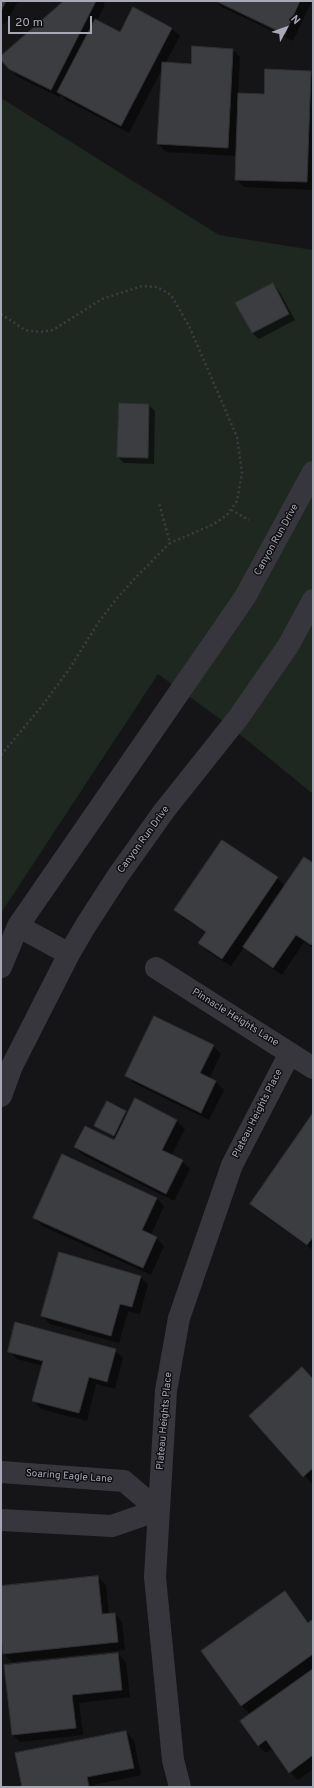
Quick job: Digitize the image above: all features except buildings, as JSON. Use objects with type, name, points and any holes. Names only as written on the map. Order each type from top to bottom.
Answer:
[{"type":"street","name":"Canyon Run Drive","points":[[1,967],[18,926],[245,598],[313,472]]},
{"type":"street","name":"Canyon Run Drive","points":[[1,1096],[12,1066],[69,954],[113,883],[164,811],[238,718],[288,646],[313,600]]},
{"type":"street","points":[[18,926],[69,954]]},
{"type":"street","name":"Pinnacle Heights Lane","points":[[156,968],[313,1068]]},
{"type":"street","name":"Plateau Heights Place","points":[[180,1787],[173,1760],[155,1577],[166,1391],[179,1318],[232,1165],[290,1053]]},
{"type":"street","name":"Soaring Eagle Lane","points":[[1,1472],[124,1481],[158,1510]]},
{"type":"street","points":[[1,1520],[112,1526],[158,1510]]},
{"type":"path","points":[[1,314],[26,330],[39,332],[52,330],[102,299],[142,286],[158,287],[171,295],[190,326],[237,437],[242,473],[237,500],[231,510],[214,524],[170,543],[139,574],[118,597],[98,623],[70,668],[42,706],[1,755]]},
{"type":"path","points":[[159,503],[170,543]]},
{"type":"path","points":[[231,510],[249,520]]},
{"type":"shaded area","points":[[1,98],[219,235],[313,250],[313,794],[231,727],[158,674],[1,913]]}]
